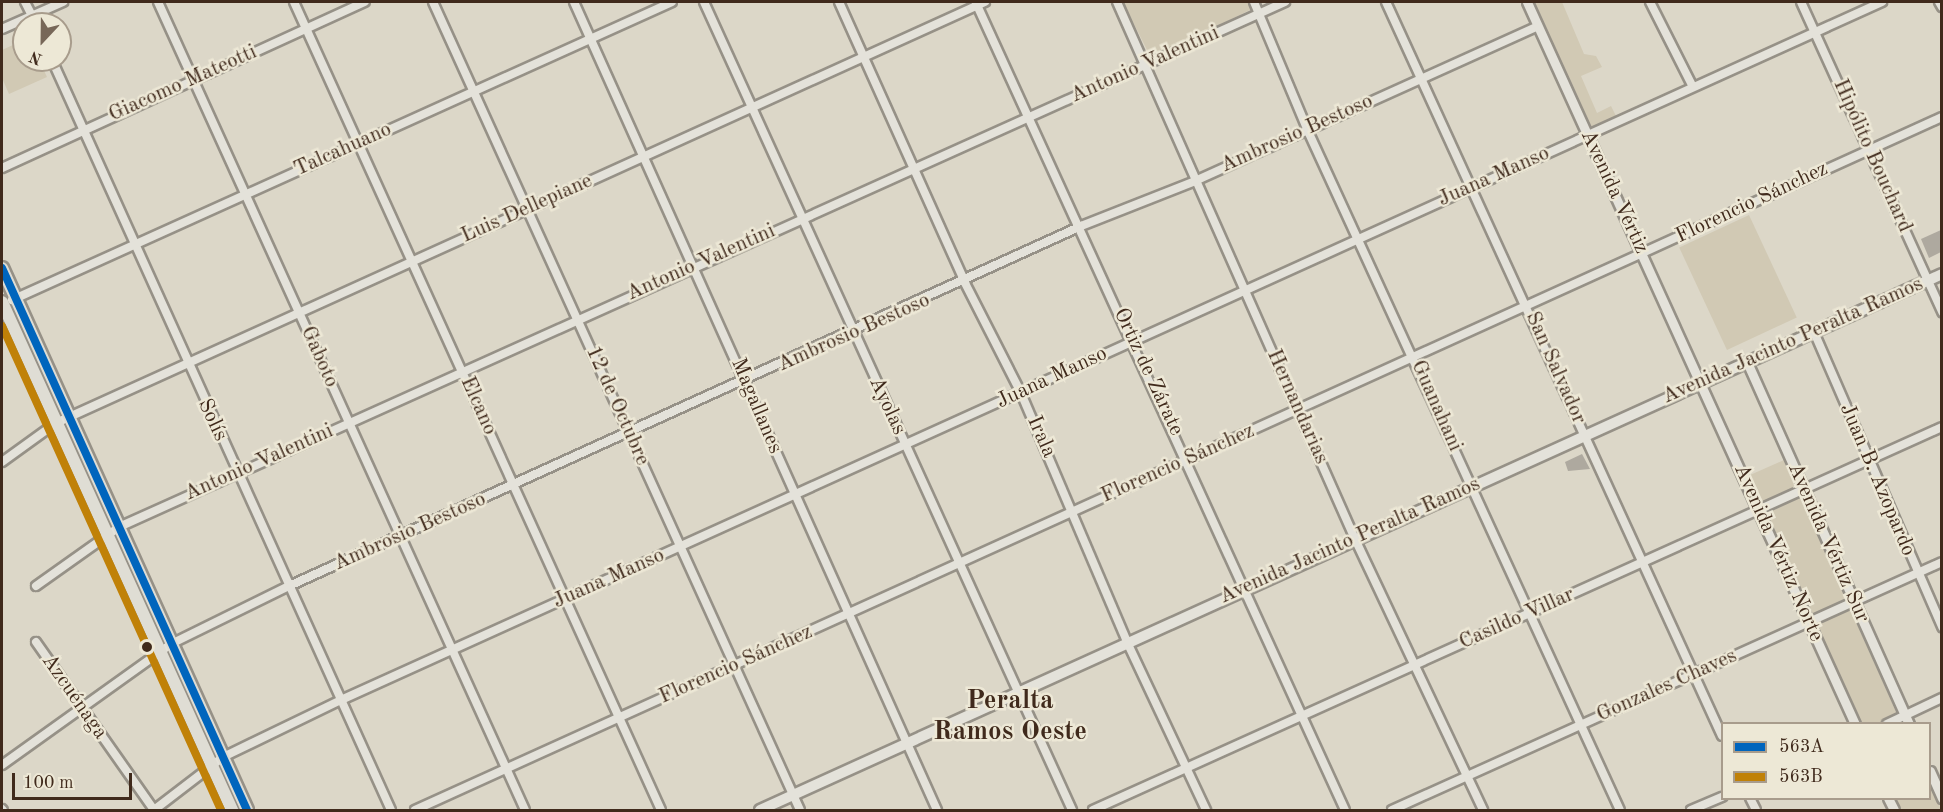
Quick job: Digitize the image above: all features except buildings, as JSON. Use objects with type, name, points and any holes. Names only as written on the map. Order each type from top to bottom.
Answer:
[{"type":"main road","points":[[2,268],[247,810]]},
{"type":"main road","name":"Avenida Jacinto Peralta Ramos","points":[[760,810],[1941,274]]},
{"type":"main road","points":[[2,305],[232,810]]},
{"type":"street","points":[[39,12],[63,2]]},
{"type":"street","name":"Gaboto","points":[[158,2],[525,810]]},
{"type":"street","name":"Elcano","points":[[294,2],[661,810]]},
{"type":"street","name":"Giacomo Mateotti","points":[[2,168],[365,2]]},
{"type":"street","name":"12 de Octubre","points":[[433,2],[800,810]]},
{"type":"street","name":"Magallanes","points":[[573,2],[746,381],[846,615],[937,810]]},
{"type":"street","name":"Talcahuano","points":[[2,305],[672,2]]},
{"type":"street","name":"Ayolas","points":[[704,2],[1072,810]]},
{"type":"street","name":"Irala","points":[[839,2],[965,283],[1021,393],[1127,642],[1206,810]]},
{"type":"street","name":"Hernandarias","points":[[1117,2],[1195,181],[1299,409],[1354,539],[1483,810]]},
{"type":"street","name":"Guanahani","points":[[1254,2],[1307,129],[1620,810]]},
{"type":"street","name":"Antonio Valentini","points":[[36,586],[119,527],[801,217],[1286,2]]},
{"type":"street","name":"San Salvador","points":[[1386,2],[1469,189],[1527,306],[1645,561],[1721,734]]},
{"type":"street","name":"Avenida Vértiz","points":[[1527,2],[1701,383]]},
{"type":"street","points":[[1650,2],[1693,87]]},
{"type":"street","name":"Hipólito Bouchard","points":[[1801,2],[1941,312]]},
{"type":"street","name":"Juana Manso","points":[[223,757],[341,700],[793,494],[1021,393],[1882,2]]},
{"type":"street","points":[[1939,2],[1941,7]]},
{"type":"street","name":"Luis Dellepiane","points":[[2,462],[56,423],[979,3]]},
{"type":"street","name":"Ortiz de Zárate","points":[[979,3],[1188,460],[1242,590],[1345,810]]},
{"type":"street","name":"Ambrosio Bestoso","points":[[2,765],[161,654],[171,644],[289,586],[965,283],[1081,226],[1195,181],[1538,26]]},
{"type":"street","name":"Solís","points":[[57,72],[132,245],[391,810]]},
{"type":"street","name":"Florencio Sánchez","points":[[415,810],[1941,117]]},
{"type":"street","name":"Juan B. Azopardo","points":[[1814,332],[1941,627]]},
{"type":"street","name":"Avenida Vértiz Sur","points":[[1747,362],[1907,720]]},
{"type":"street","name":"Avenida Vértiz Norte","points":[[1701,383],[1855,722]]},
{"type":"street","name":"Casildo Villar","points":[[1093,810],[1941,427]]},
{"type":"street","name":"Gonzales Chaves","points":[[1392,810],[1941,562]]},
{"type":"street","name":"Azcuénaga","points":[[36,642],[154,810]]},
{"type":"street","points":[[1907,720],[1941,699]]},
{"type":"street","points":[[154,810],[213,769],[223,757]]},
{"type":"street","points":[[1931,776],[1941,798]]},
{"type":"street","points":[[1691,810],[1721,797]]},
{"type":"shaded area","points":[[1123,2],[1249,2],[1252,9],[1151,58]]},
{"type":"shaded area","points":[[1533,2],[1562,2],[1584,54],[1596,56],[1602,67],[1581,76],[1597,113],[1611,106],[1617,118],[1591,129]]},
{"type":"shaded area","points":[[12,45],[12,72],[45,72],[47,77],[9,94],[2,78],[2,50]]},
{"type":"shaded area","points":[[1749,215],[1797,317],[1727,350],[1679,248]]},
{"type":"shaded area","points":[[1784,460],[1901,722],[1858,722],[1748,476]]},
{"type":"shaded area","points":[[1931,784],[1941,810],[1899,810],[1894,800],[1931,800]]},
{"type":"transit line","name":"563A","points":[[2,268],[247,810]]},
{"type":"transit line","name":"563B","points":[[2,326],[221,810]]},
{"type":"district","name":"Peralta Ramos Oeste","points":[[1010,716]]}]
